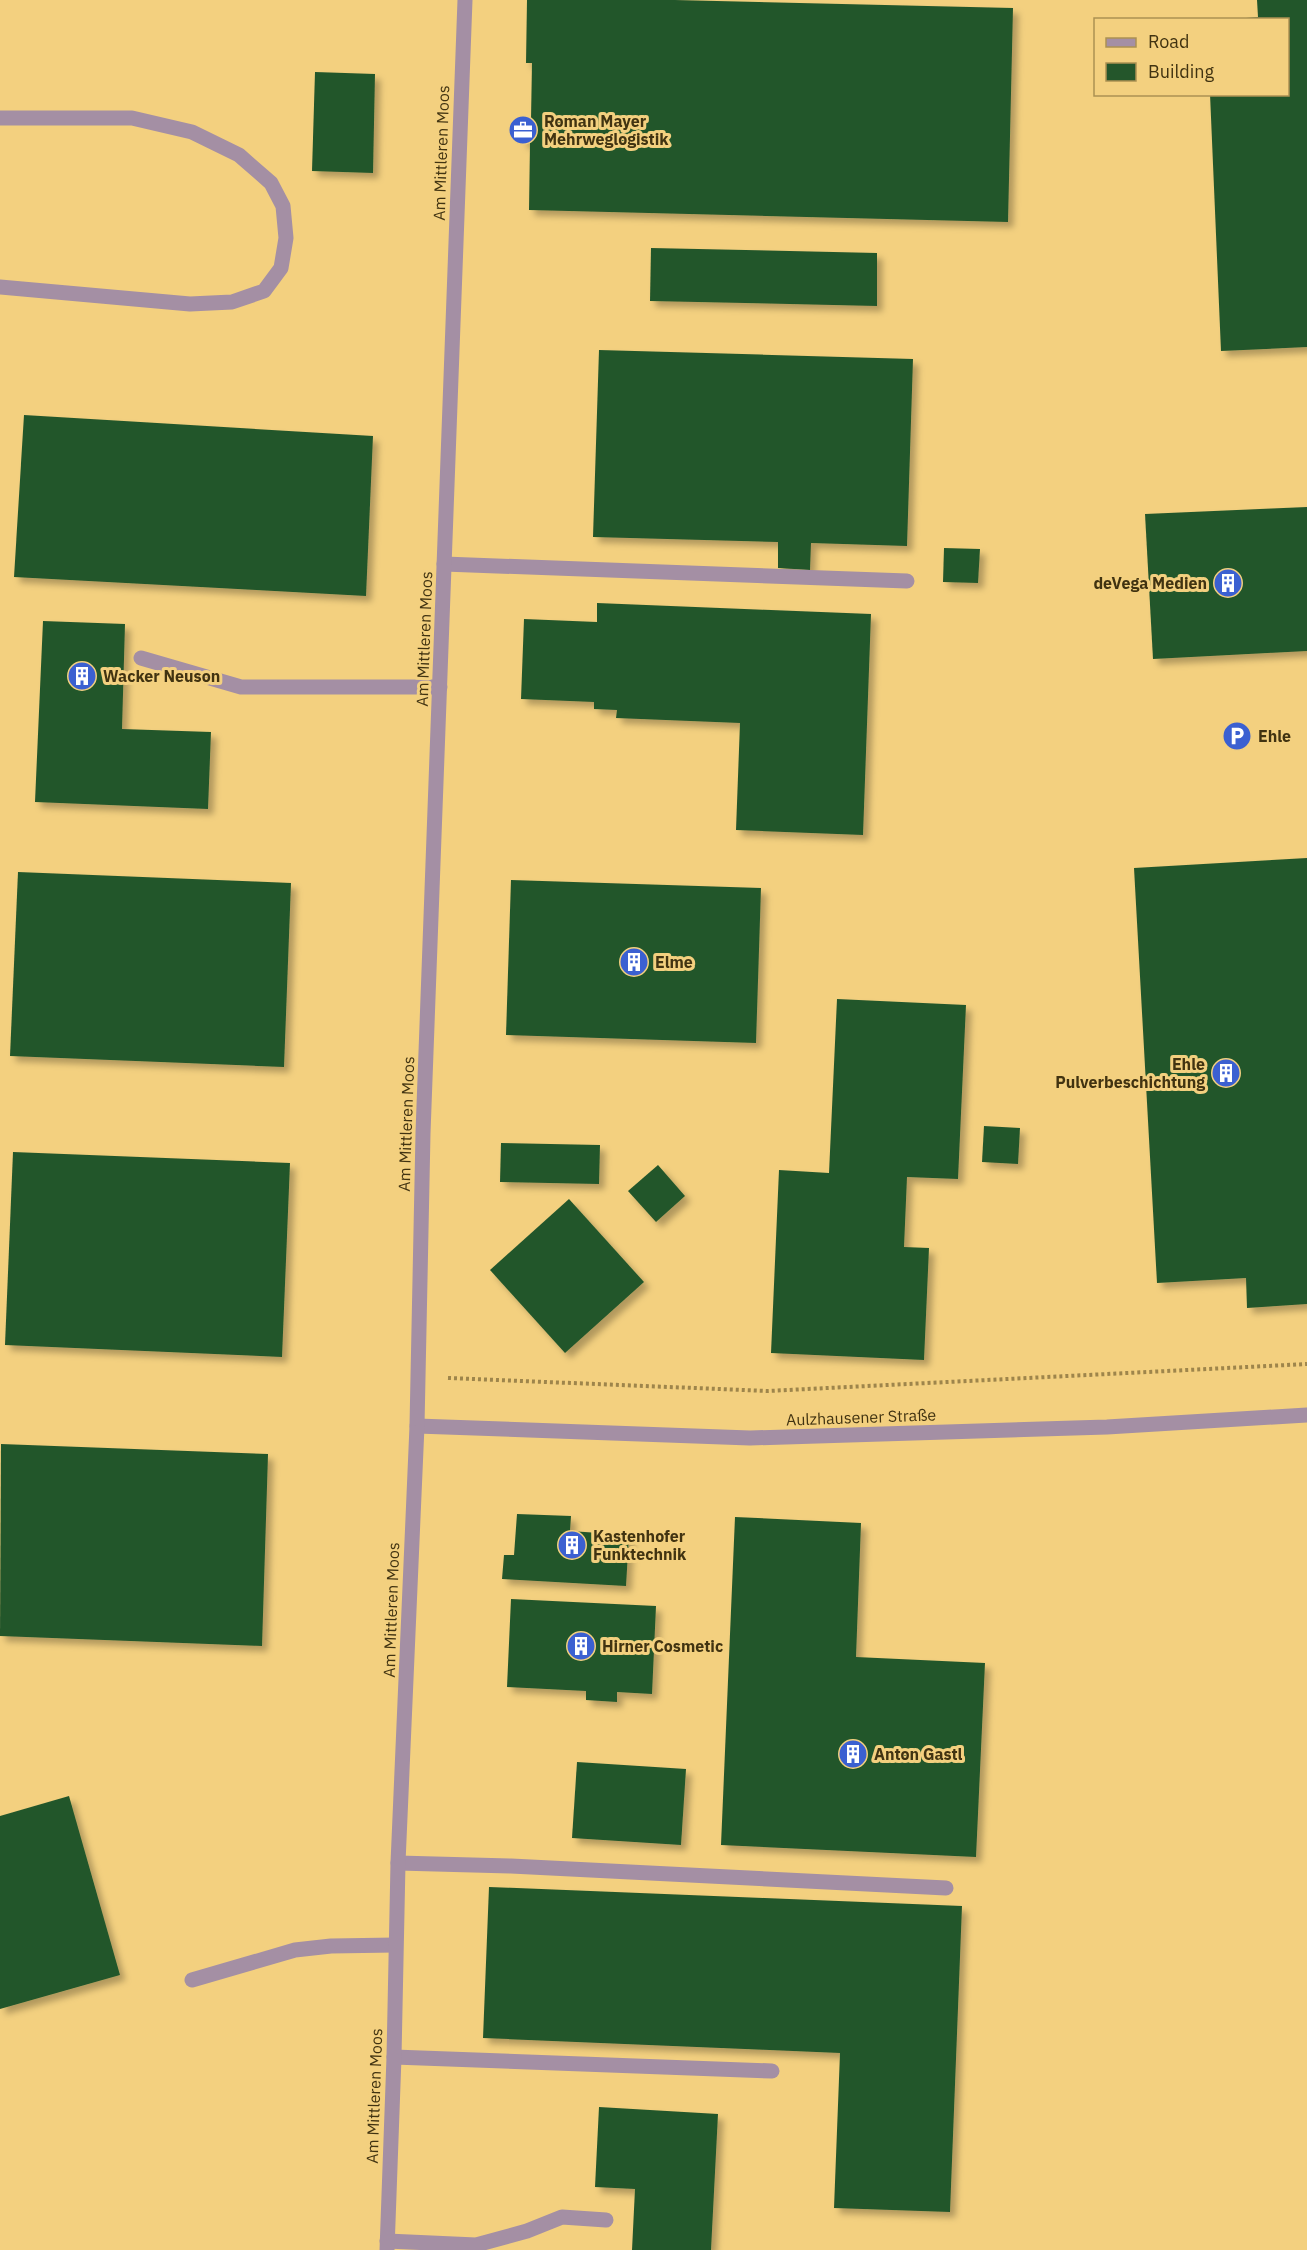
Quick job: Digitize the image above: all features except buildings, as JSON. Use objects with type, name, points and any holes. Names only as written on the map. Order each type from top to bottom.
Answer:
[{"type":"street","name":"Am Mittleren Moos","points":[[387,2245],[398,1863],[417,1426],[423,1133],[465,0]]},
{"type":"street","points":[[0,118],[132,118],[192,132],[239,155],[271,183],[283,206],[286,238],[281,268],[264,291],[232,302],[190,304],[0,288]]},
{"type":"street","points":[[444,564],[907,581]]},
{"type":"street","points":[[141,658],[241,687],[440,687]]},
{"type":"street","name":"Aulzhausener Straße","points":[[417,1426],[750,1438],[1096,1428],[1307,1415]]},
{"type":"street","points":[[398,1863],[511,1866],[946,1888]]},
{"type":"street","points":[[192,1980],[295,1950],[331,1946],[395,1945]]},
{"type":"street","points":[[394,2057],[772,2071]]},
{"type":"street","points":[[387,2245],[476,2245],[527,2231],[562,2217],[606,2220]]},
{"type":"path","points":[[418,1377],[768,1391],[1307,1364]]},
{"type":"place","name":"Roman Mayer Mehrweglogistik","points":[[523,130]]},
{"type":"place","name":"deVega Medien","points":[[1228,583]]},
{"type":"place","name":"Wacker Neuson","points":[[82,676]]},
{"type":"place","name":"Ehle","points":[[1237,736]]},
{"type":"place","name":"Elme","points":[[634,962]]},
{"type":"place","name":"Ehle Pulverbeschichtung","points":[[1226,1073]]},
{"type":"place","name":"Kastenhofer Funktechnik","points":[[572,1545]]},
{"type":"place","name":"Hirner Cosmetic","points":[[581,1646]]},
{"type":"place","name":"Anton Gastl","points":[[853,1754]]}]
